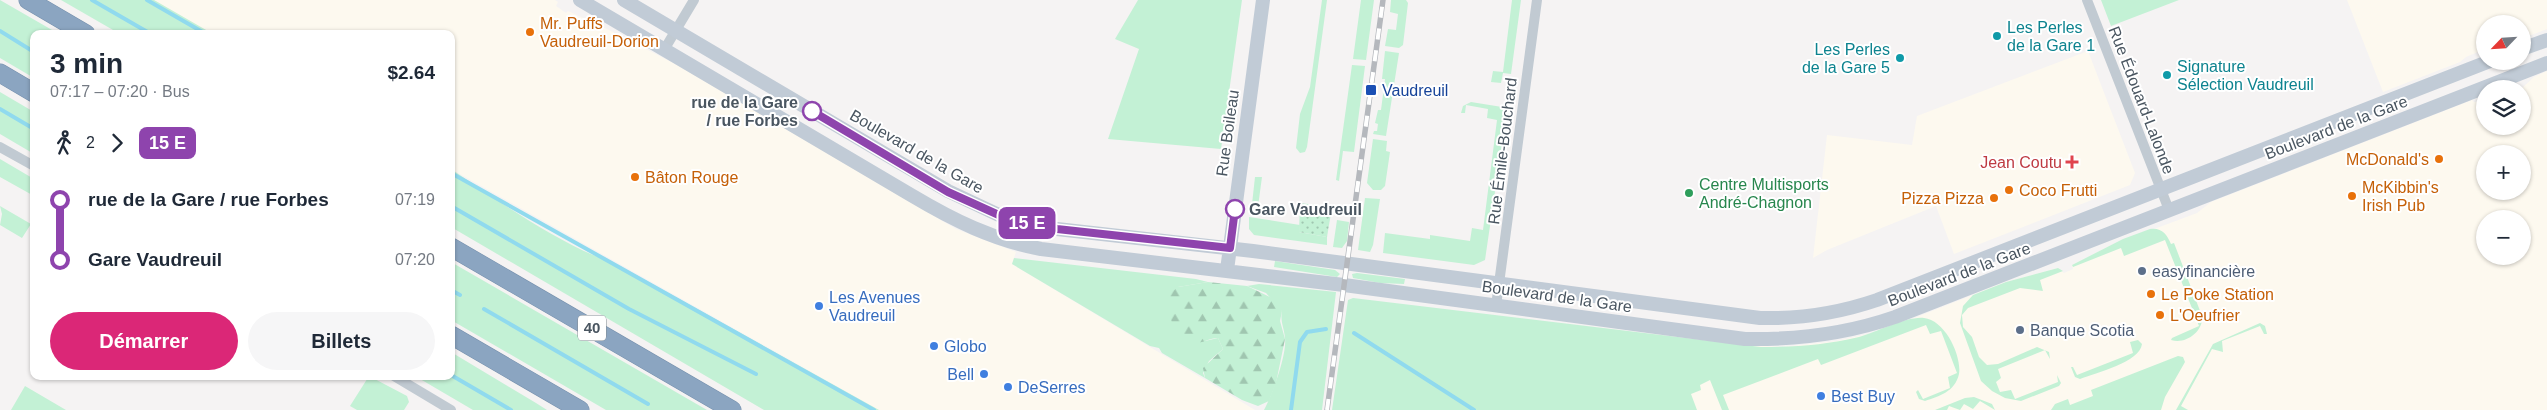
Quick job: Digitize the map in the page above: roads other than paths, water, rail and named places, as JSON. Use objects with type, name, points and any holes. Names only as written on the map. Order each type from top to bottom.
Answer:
[{"type":"highway","points":[[28,0],[79,30]]},
{"type":"highway","points":[[0,73],[30,91]]},
{"type":"highway","name":"40","points":[[455,248],[732,410]]},
{"type":"highway","points":[[455,338],[580,410]]},
{"type":"main road","name":"Boulevard de la Gare","points":[[580,0],[911,196],[988,236],[1041,249],[1227,270],[1729,337],[1776,340],[1817,337],[1861,328],[1895,317],[2547,63]]},
{"type":"main road","name":"Boulevard de la Gare","points":[[624,0],[942,188],[995,213],[1057,229],[1230,248],[1760,318],[1802,317],[1836,312],[1877,300],[2161,191],[2476,67]]},
{"type":"main road","name":"Rue Boileau","points":[[1227,270],[1263,0]]},
{"type":"main road","points":[[2531,46],[2547,40]]},
{"type":"street","points":[[664,50],[694,0]]},
{"type":"street","name":"Rue Émile-Bouchard","points":[[1496,306],[1537,0]]},
{"type":"street","name":"Rue Édouard-Lalonde","points":[[2087,0],[2169,210]]},
{"type":"street","points":[[0,147],[30,164]]},
{"type":"street","points":[[401,380],[451,410]]},
{"type":"waterway","points":[[92,0],[144,30]]},
{"type":"waterway","points":[[147,0],[199,30]]},
{"type":"waterway","points":[[0,31],[30,50]]},
{"type":"waterway","points":[[0,109],[30,127]]},
{"type":"waterway","points":[[455,175],[874,410]]},
{"type":"waterway","points":[[455,208],[629,309],[756,374]]},
{"type":"waterway","points":[[455,292],[460,295]]},
{"type":"waterway","points":[[484,309],[648,404]]},
{"type":"waterway","points":[[1291,410],[1300,342],[1307,332],[1326,329]]},
{"type":"waterway","points":[[1354,333],[1474,410]]},
{"type":"waterway","points":[[455,377],[511,410]]},
{"type":"railway","points":[[1327,410],[1383,0]]},
{"type":"place","name":"Mr. Puffs Vaudreuil-Dorion","points":[[530,32]]},
{"type":"place","name":"Les Perles de la Gare 1","points":[[1997,36]]},
{"type":"place","name":"Les Perles de la Gare 5","points":[[1900,58]]},
{"type":"place","name":"Signature Sélection Vaudreuil","points":[[2167,75]]},
{"type":"place","name":"Vaudreuil","points":[[1371,90]]},
{"type":"place","name":"rue de la Gare / rue Forbes","points":[[812,111]]},
{"type":"place","name":"McDonald's","points":[[2439,159]]},
{"type":"place","name":"Jean Coutu","points":[[2072,162]]},
{"type":"place","name":"Bâton Rouge","points":[[635,177]]},
{"type":"place","name":"Coco Frutti","points":[[2009,190]]},
{"type":"place","name":"Centre Multisports André-Chagnon","points":[[1689,193]]},
{"type":"place","name":"McKibbin's Irish Pub","points":[[2352,196]]},
{"type":"place","name":"Pizza Pizza","points":[[1994,198]]},
{"type":"place","name":"Gare Vaudreuil","points":[[1235,209]]},
{"type":"place","name":"easyfinancière","points":[[2142,271]]},
{"type":"place","name":"Le Poke Station","points":[[2151,294]]},
{"type":"place","name":"Les Avenues Vaudreuil","points":[[819,306]]},
{"type":"place","name":"L'Oeufrier","points":[[2160,315]]},
{"type":"place","name":"Banque Scotia","points":[[2020,330]]},
{"type":"place","name":"Globo","points":[[934,346]]},
{"type":"place","name":"Bell","points":[[984,374]]},
{"type":"place","name":"DeSerres","points":[[1008,387]]},
{"type":"place","name":"Best Buy","points":[[1821,396]]}]
